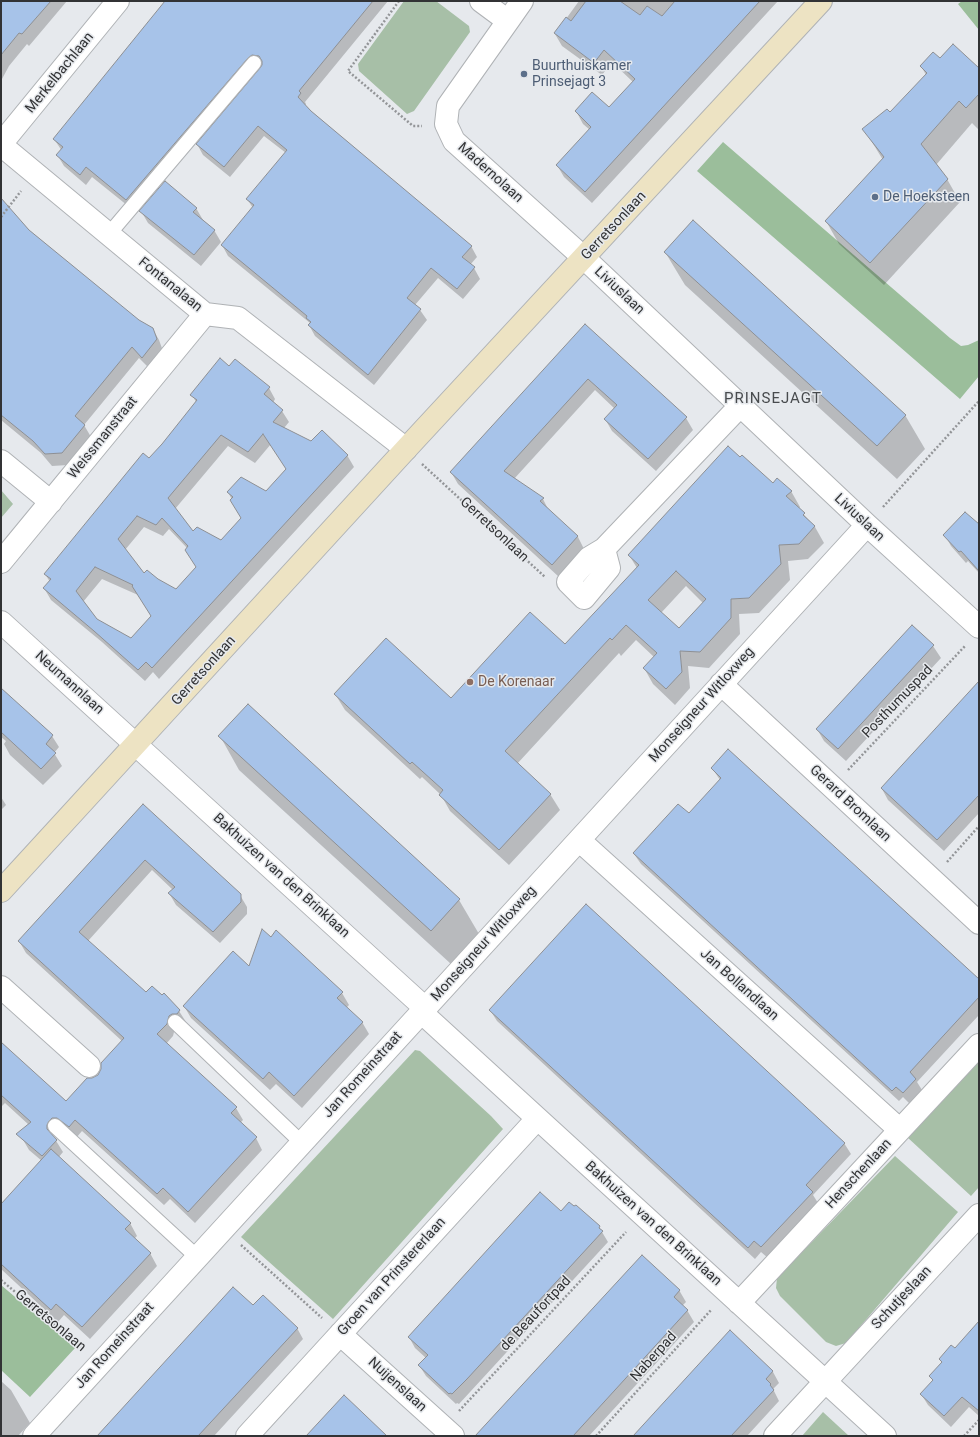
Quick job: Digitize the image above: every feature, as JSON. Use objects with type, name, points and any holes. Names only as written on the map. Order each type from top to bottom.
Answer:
[{"type":"street","name":"Merkelbachlaan","points":[[1,145],[118,1]]},
{"type":"street","points":[[481,1],[508,21]]},
{"type":"street","points":[[446,124],[448,106],[522,1]]},
{"type":"street","name":"Gerretsonlaan","points":[[1,891],[406,449],[821,1]]},
{"type":"street","name":"Madernolaan","points":[[446,124],[454,140],[584,258]]},
{"type":"street","name":"Fontanalaan","points":[[1,145],[205,314],[238,318],[406,449]]},
{"type":"street","name":"Liviuslaan","points":[[584,258],[866,525],[979,627]]},
{"type":"street","name":"Weissmanstraat","points":[[1,562],[205,314]]},
{"type":"street","points":[[604,548],[740,406]]},
{"type":"street","points":[[1,461],[51,502]]},
{"type":"street","name":"Monseigneur Witloxweg","points":[[423,1010],[866,525]]},
{"type":"street","name":"Neumannlaan","points":[[1,622],[136,745]]},
{"type":"street","name":"Gerard Bromlaan","points":[[721,684],[979,923]]},
{"type":"street","name":"Bakhuizen van den Brinklaan","points":[[136,745],[423,1010],[537,1119],[884,1436]]},
{"type":"street","name":"Jan Bollandlaan","points":[[579,840],[900,1130]]},
{"type":"street","points":[[1,987],[89,1066]]},
{"type":"street","name":"Jan Romeinstraat","points":[[34,1436],[423,1010]]},
{"type":"street","name":"Henschenlaan","points":[[733,1298],[900,1130],[979,1045]]},
{"type":"street","name":"Groen van Prinstererlaan","points":[[247,1436],[537,1119]]},
{"type":"street","name":"Schutjeslaan","points":[[775,1436],[978,1218]]},
{"type":"street","name":"Nuijenslaan","points":[[340,1334],[448,1432]]},
{"type":"lane","points":[[109,234],[254,63]]},
{"type":"lane","points":[[175,1022],[302,1143]]},
{"type":"lane","points":[[55,1126],[198,1257]]},
{"type":"path","points":[[400,1],[348,71],[413,126],[446,124]]},
{"type":"path","points":[[1,216],[36,174]]},
{"type":"path","points":[[866,525],[979,401]]},
{"type":"path","name":"Gerretsonlaan","points":[[406,449],[547,579]]},
{"type":"path","name":"Posthumuspad","points":[[832,787],[966,645]]},
{"type":"path","points":[[932,879],[979,826]]},
{"type":"path","name":"de Beaufortpad","points":[[448,1432],[642,1214]]},
{"type":"path","points":[[223,1228],[340,1334]]},
{"type":"path","name":"Gerretsonlaan","points":[[1,1280],[100,1363]]},
{"type":"path","name":"Naberpad","points":[[596,1436],[733,1298]]},
{"type":"path","points":[[964,1436],[979,1420]]},
{"type":"green space","points":[[404,1],[436,1],[469,26],[470,32],[414,111],[407,114],[359,71],[358,64]]},
{"type":"green space","points":[[962,1],[979,1],[979,30],[958,4]]},
{"type":"green space","points":[[723,142],[950,338],[961,346],[968,345],[979,340],[979,376],[960,399],[697,171]]},
{"type":"green space","points":[[1,490],[13,504],[1,518]]},
{"type":"green space","points":[[415,1050],[420,1051],[491,1116],[503,1129],[333,1319],[241,1237]]},
{"type":"green space","points":[[979,1060],[979,1187],[971,1196],[907,1137]]},
{"type":"green space","points":[[895,1156],[958,1212],[846,1343],[836,1346],[826,1342],[780,1296],[776,1288],[777,1278]]},
{"type":"green space","points":[[1,1285],[75,1348],[30,1397],[1,1370]]},
{"type":"green space","points":[[823,1412],[849,1436],[802,1436]]},
{"type":"building","points":[[1,1],[51,1],[22,34],[19,33],[1,55]]},
{"type":"building","points":[[165,1],[373,1],[299,91],[301,93],[298,97],[311,111],[472,246],[462,257],[475,267],[457,289],[431,268],[407,298],[421,309],[368,375],[308,325],[311,322],[306,318],[307,316],[221,245],[254,205],[246,199],[287,150],[258,126],[224,167],[196,144],[260,68],[262,61],[259,56],[252,55],[248,58],[126,200],[86,167],[80,175],[56,155],[63,147],[53,139]]},
{"type":"building","points":[[586,1],[620,1],[640,15],[647,6],[662,16],[675,1],[760,1],[585,192],[556,165],[591,127],[575,111],[592,92],[609,107],[635,79],[604,50],[594,63],[554,33],[566,17],[571,21]]},
{"type":"building","points":[[953,44],[979,68],[979,94],[966,108],[959,101],[921,144],[948,179],[870,263],[825,221],[884,157],[862,129],[887,109],[890,112],[927,73],[920,66],[933,52],[940,58]]},
{"type":"building","points":[[165,181],[197,208],[193,212],[215,230],[194,255],[139,211]]},
{"type":"building","points":[[1,198],[29,230],[139,320],[153,328],[157,339],[142,358],[132,347],[75,416],[85,425],[62,453],[45,454],[33,441],[1,415]]},
{"type":"building","points":[[693,220],[906,415],[877,446],[664,252]]},
{"type":"building","points":[[585,324],[687,417],[648,459],[604,419],[617,405],[588,379],[504,471],[544,498],[540,501],[578,536],[552,565],[450,472]]},
{"type":"building","points":[[220,358],[229,366],[235,359],[270,387],[264,394],[283,410],[273,422],[311,441],[322,430],[348,455],[152,668],[146,662],[138,670],[43,588],[51,579],[44,574],[143,453],[149,458],[162,444],[197,400],[190,395]],"holes":[[[263,434],[286,469],[266,491],[241,477],[227,492],[233,497],[230,500],[241,518],[221,540],[197,527],[193,531],[168,498],[221,435],[248,452]],[[137,516],[156,525],[162,518],[188,546],[185,550],[196,567],[176,589],[158,579],[147,570],[144,573],[118,539]],[[95,567],[133,585],[132,586],[151,616],[131,638],[97,619],[76,591]]]},
{"type":"building","points":[[728,446],[740,457],[742,455],[773,483],[777,478],[792,491],[786,496],[805,513],[803,515],[815,526],[799,544],[779,545],[781,564],[749,598],[731,599],[731,618],[700,652],[680,651],[682,672],[666,689],[643,668],[657,653],[626,625],[612,640],[610,638],[505,751],[551,794],[499,850],[439,795],[443,790],[412,762],[410,764],[334,694],[386,638],[451,698],[530,612],[565,644],[639,565],[628,555]],"holes":[[[676,571],[706,599],[679,628],[648,600]]]},
{"type":"building","points":[[965,512],[979,524],[979,571],[961,551],[959,552],[943,535]]},
{"type":"building","points":[[912,625],[934,645],[838,749],[816,729]]},
{"type":"building","points":[[979,681],[979,795],[937,840],[881,788]]},
{"type":"building","points":[[1,688],[53,735],[46,744],[56,753],[41,769],[1,732]]},
{"type":"building","points":[[248,704],[460,899],[431,931],[218,736]]},
{"type":"building","points":[[728,749],[979,979],[979,997],[910,1072],[916,1079],[903,1093],[896,1087],[892,1091],[633,853],[678,804],[689,813],[721,778],[711,768]]},
{"type":"building","points":[[143,804],[241,894],[241,902],[213,932],[168,893],[175,887],[145,860],[79,932],[146,992],[152,986],[162,995],[164,993],[180,1010],[177,1014],[172,1014],[169,1016],[167,1024],[157,1034],[237,1107],[231,1113],[257,1137],[188,1212],[163,1188],[157,1194],[75,1120],[69,1127],[57,1118],[52,1118],[49,1121],[47,1129],[57,1140],[42,1156],[16,1134],[31,1122],[1,1095],[1,1042],[66,1101],[87,1078],[92,1078],[98,1075],[101,1069],[101,1063],[124,1038],[18,941]]},
{"type":"building","points":[[586,904],[845,1143],[806,1185],[813,1192],[761,1247],[754,1241],[748,1248],[489,1010]]},
{"type":"building","points":[[262,929],[271,937],[276,930],[343,992],[337,998],[363,1022],[294,1096],[269,1072],[263,1079],[183,1006],[233,951],[249,966]]},
{"type":"building","points":[[51,1149],[131,1223],[125,1229],[151,1253],[82,1327],[56,1304],[51,1310],[1,1264],[1,1204]]},
{"type":"building","points":[[540,1192],[561,1211],[569,1202],[574,1206],[576,1205],[600,1226],[599,1228],[603,1231],[467,1379],[452,1394],[449,1394],[418,1365],[428,1355],[408,1337]]},
{"type":"building","points":[[642,1255],[680,1290],[674,1297],[688,1310],[573,1436],[475,1436]]},
{"type":"building","points":[[233,1287],[253,1305],[263,1295],[298,1328],[198,1436],[97,1436]]},
{"type":"building","points":[[979,1321],[979,1411],[962,1397],[944,1416],[920,1394],[933,1380],[929,1376],[942,1362],[939,1359],[951,1345],[955,1348]]},
{"type":"building","points":[[730,1330],[773,1371],[766,1379],[774,1390],[731,1436],[633,1436]]},
{"type":"building","points":[[344,1395],[364,1414],[387,1436],[306,1436]]},
{"type":"place","name":"Buurthuiskamer Prinsejagt 3","points":[[524,74]]},
{"type":"place","name":"De Hoeksteen","points":[[875,197]]},
{"type":"place","name":"De Korenaar","points":[[470,682]]},
{"type":"district","name":"PRINSEJAGT","points":[[773,399]]}]
